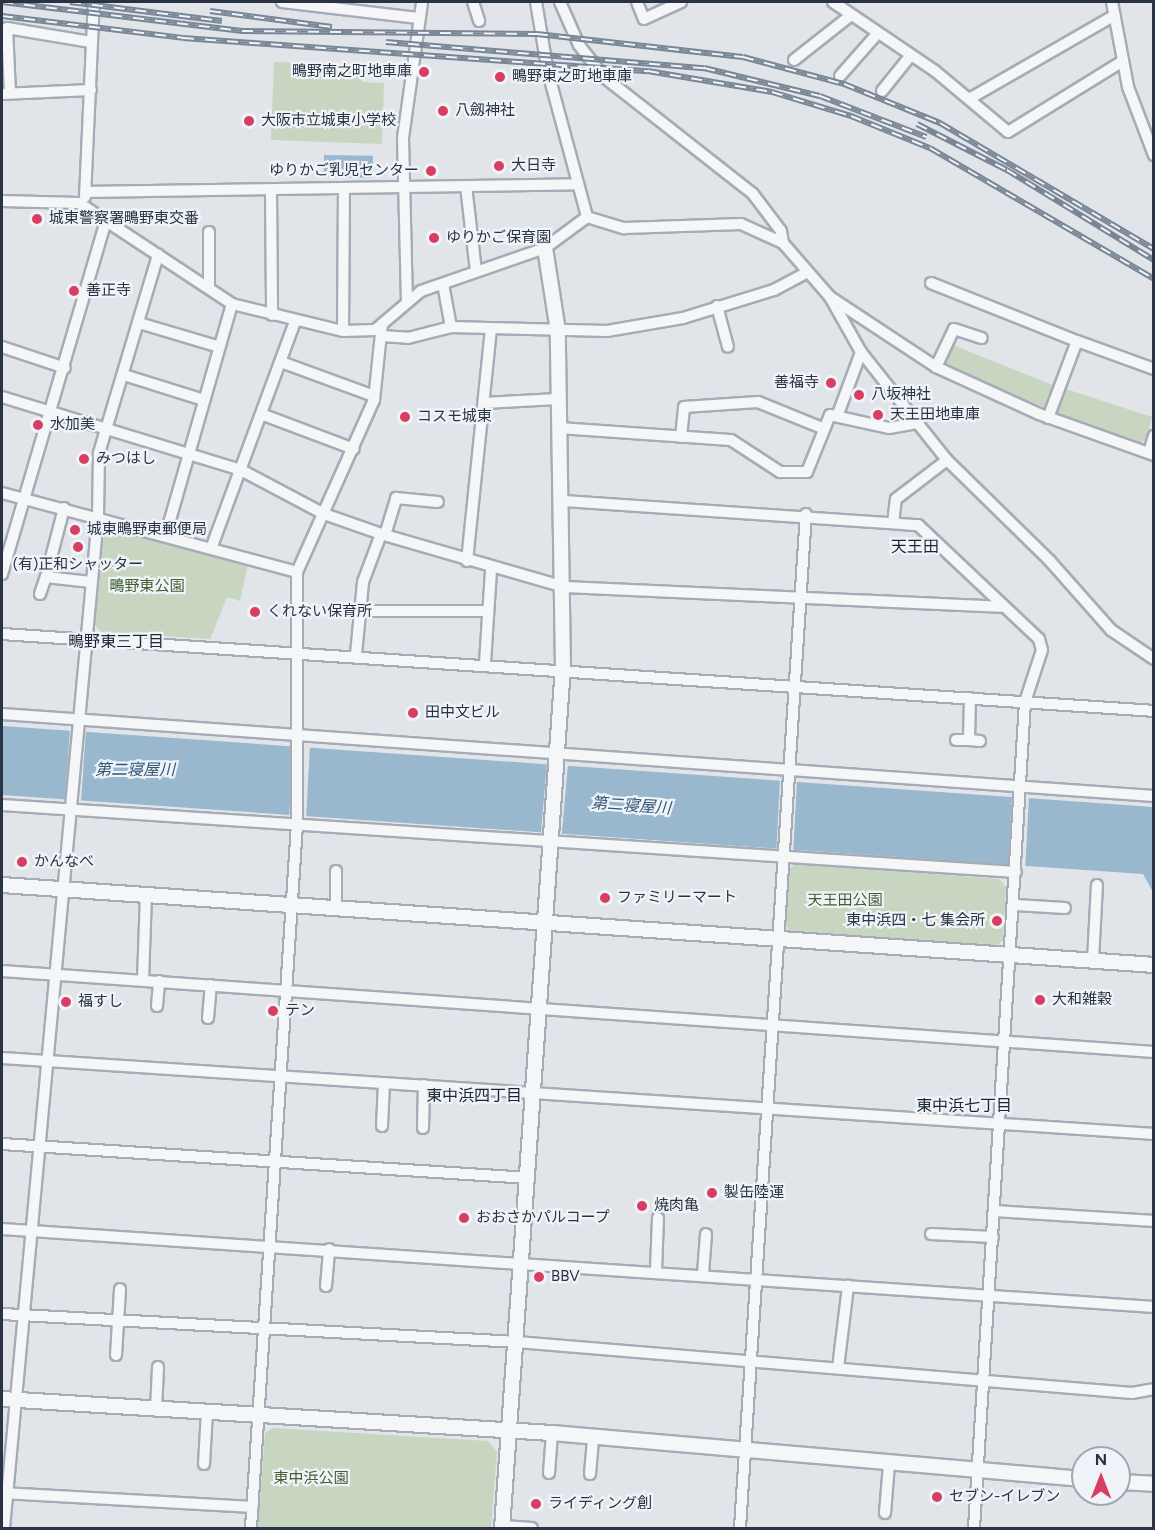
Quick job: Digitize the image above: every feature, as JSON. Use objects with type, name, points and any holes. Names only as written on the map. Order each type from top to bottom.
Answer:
[{"type":"street","points":[[79,204],[89,192],[91,42],[94,2]]},
{"type":"street","points":[[282,2],[418,18]]},
{"type":"street","points":[[406,302],[402,188],[403,138],[422,2]]},
{"type":"street","points":[[473,2],[479,21]]},
{"type":"street","points":[[536,2],[576,184],[587,217]]},
{"type":"street","points":[[560,2],[579,45],[604,77],[753,194],[781,231],[783,243]]},
{"type":"street","points":[[637,2],[644,19],[681,2]]},
{"type":"street","points":[[833,2],[850,16],[911,55],[1008,132],[1123,61]]},
{"type":"street","points":[[1112,2],[1123,61],[1141,127],[1154,155]]},
{"type":"street","points":[[969,99],[1115,15]]},
{"type":"street","points":[[794,60],[850,16]]},
{"type":"street","points":[[91,42],[7,28],[6,94],[92,90]]},
{"type":"street","points":[[840,76],[877,34]]},
{"type":"street","points":[[882,91],[911,55]]},
{"type":"street","points":[[1141,127],[1154,124]]},
{"type":"street","points":[[89,192],[344,190],[576,184]]},
{"type":"street","points":[[466,186],[476,271]]},
{"type":"street","points":[[271,190],[272,315]]},
{"type":"street","points":[[343,331],[344,190]]},
{"type":"street","points":[[2,201],[79,204],[232,304],[295,322],[343,331],[382,330],[408,339],[451,327],[491,330],[607,331],[683,318],[774,290],[808,272]]},
{"type":"street","points":[[587,217],[624,228],[741,224],[783,243],[830,297],[861,352],[947,460],[1050,561],[1111,630],[1154,659]]},
{"type":"street","points":[[251,1528],[269,1244],[278,1163],[290,904],[297,821],[300,651],[297,572],[354,448],[374,396],[382,330],[406,302],[476,271],[545,248],[587,217]]},
{"type":"street","points":[[2,574],[65,368],[106,221]]},
{"type":"street","points":[[209,232],[209,287]]},
{"type":"street","points":[[532,1528],[502,1527],[524,1262],[555,759],[563,667],[564,501],[557,399],[558,331],[545,248]]},
{"type":"street","points":[[4,1528],[5,1493],[17,1400],[46,1062],[98,516],[99,453],[158,255]]},
{"type":"street","points":[[931,283],[1154,369]]},
{"type":"street","points":[[443,284],[451,327]]},
{"type":"street","points":[[830,297],[936,367],[1048,418],[1151,454],[1154,436]]},
{"type":"street","points":[[166,534],[232,304]]},
{"type":"street","points":[[717,306],[728,347]]},
{"type":"street","points":[[212,546],[295,322]]},
{"type":"street","points":[[139,323],[220,347]]},
{"type":"street","points":[[936,367],[954,329],[982,338]]},
{"type":"street","points":[[467,561],[491,330]]},
{"type":"street","points":[[1048,418],[1077,341]]},
{"type":"street","points":[[2,347],[65,368]]},
{"type":"street","points":[[838,414],[861,352]]},
{"type":"street","points":[[281,362],[374,396]]},
{"type":"street","points":[[124,375],[204,400]]},
{"type":"street","points":[[2,398],[188,452],[241,470],[324,514],[383,535],[491,569],[565,587],[799,600],[1001,607]]},
{"type":"street","points":[[484,403],[557,399]]},
{"type":"street","points":[[681,436],[684,407],[758,402],[822,428]]},
{"type":"street","points":[[261,414],[354,448]]},
{"type":"street","points":[[559,428],[731,440],[780,472],[807,472],[822,428],[830,415],[838,414],[889,428],[916,423]]},
{"type":"street","points":[[893,523],[896,499],[947,460]]},
{"type":"street","points":[[2,493],[212,546],[297,572]]},
{"type":"street","points":[[356,654],[363,582],[396,498],[438,502]]},
{"type":"street","points":[[564,501],[806,514],[918,525],[1040,645],[1025,702],[1012,956],[1004,1041],[1001,1126],[974,1528]]},
{"type":"street","points":[[40,594],[64,508]]},
{"type":"street","points":[[740,1528],[748,1362],[767,1112],[792,684],[806,514]]},
{"type":"street","points":[[485,663],[491,569]]},
{"type":"street","points":[[46,577],[91,582]]},
{"type":"street","points":[[360,610],[488,611]]},
{"type":"street","points":[[2,634],[563,667],[1154,711]]},
{"type":"street","points":[[956,740],[975,740],[970,698]]},
{"type":"street","points":[[2,714],[78,724],[555,759],[1020,791],[1154,796]]},
{"type":"street","points":[[2,805],[71,805],[1016,871]]},
{"type":"street","points":[[336,871],[336,908]]},
{"type":"street","points":[[2,885],[1154,965]]},
{"type":"street","points":[[1093,960],[1097,885]]},
{"type":"street","points":[[143,980],[146,895]]},
{"type":"street","points":[[1015,905],[1065,908]]},
{"type":"street","points":[[2,971],[540,1007],[1154,1052]]},
{"type":"street","points":[[157,1006],[159,981]]},
{"type":"street","points":[[208,1018],[212,985]]},
{"type":"street","points":[[2,1058],[384,1083],[535,1090],[767,1112],[1154,1134]]},
{"type":"street","points":[[382,1126],[384,1083]]},
{"type":"street","points":[[423,1128],[424,1085]]},
{"type":"street","points":[[2,1144],[529,1178]]},
{"type":"street","points":[[995,1211],[1154,1221]]},
{"type":"street","points":[[656,1269],[658,1218]]},
{"type":"street","points":[[2,1229],[656,1269],[754,1279],[990,1293],[1154,1307]]},
{"type":"street","points":[[703,1274],[706,1234]]},
{"type":"street","points":[[931,1234],[993,1237]]},
{"type":"street","points":[[326,1286],[329,1249]]},
{"type":"street","points":[[838,1368],[848,1286]]},
{"type":"street","points":[[116,1355],[120,1289]]},
{"type":"street","points":[[2,1314],[517,1342],[1132,1393],[1154,1389]]},
{"type":"street","points":[[156,1410],[158,1367]]},
{"type":"street","points":[[2,1399],[552,1433],[1071,1478]]},
{"type":"street","points":[[204,1464],[207,1412]]},
{"type":"street","points":[[549,1473],[552,1433]]},
{"type":"street","points":[[590,1474],[594,1437]]},
{"type":"street","points":[[885,1513],[889,1464]]},
{"type":"street","points":[[1131,1483],[1154,1484]]},
{"type":"street","points":[[5,1493],[253,1507]]},
{"type":"green space","points":[[274,62],[362,65],[362,82],[384,83],[382,144],[271,140]]},
{"type":"green space","points":[[953,345],[1055,386],[1046,408],[947,366],[944,361]]},
{"type":"green space","points":[[1063,388],[1152,417],[1146,440],[1139,443],[1056,416]]},
{"type":"green space","name":"鴫野東公園","points":[[111,528],[248,564],[240,601],[227,597],[210,639],[101,632],[95,625],[104,532]]},
{"type":"green space","name":"天王田公園","points":[[796,864],[999,879],[1006,887],[1003,940],[996,946],[792,932],[786,926],[789,869]]},
{"type":"green space","name":"東中浜公園","points":[[273,1428],[488,1441],[497,1452],[491,1528],[258,1528],[265,1433]]},
{"type":"water","points":[[324,155],[373,156],[373,178],[324,177]]},
{"type":"water","name":"第二寝屋川","points":[[2,726],[1153,807],[1153,892],[1143,874],[2,795]]},
{"type":"pier","points":[[70,729],[86,730],[81,802],[65,801]]},
{"type":"pier","points":[[293,744],[310,745],[306,818],[289,817]]},
{"type":"pier","points":[[547,763],[568,765],[562,837],[541,835]]},
{"type":"pier","points":[[780,780],[797,781],[793,852],[776,851]]},
{"type":"pier","points":[[1012,796],[1029,797],[1025,869],[1008,868]]},
{"type":"railway","points":[[2,2],[242,31],[537,34],[743,57],[844,84],[940,123],[1154,249]]},
{"type":"railway","points":[[70,2],[222,21]]},
{"type":"railway","points":[[210,11],[332,27]]},
{"type":"railway","points":[[2,16],[183,38],[648,71],[772,92],[851,116],[930,148],[1154,279]]},
{"type":"railway","points":[[386,42],[704,68],[820,96],[926,137]]},
{"type":"railway","points":[[917,124],[1007,170],[1154,260]]},
{"type":"place","name":"鴫野南之町地車庫","points":[[424,72]]},
{"type":"place","name":"鴫野東之町地車庫","points":[[500,77]]},
{"type":"place","name":"八劔神社","points":[[443,111]]},
{"type":"place","name":"大阪市立城東小学校","points":[[249,121]]},
{"type":"place","name":"大日寺","points":[[499,166]]},
{"type":"place","name":"ゆりかご乳児センター","points":[[431,171]]},
{"type":"place","name":"城東警察署鴫野東交番","points":[[37,219]]},
{"type":"place","name":"ゆりかご保育園","points":[[434,238]]},
{"type":"place","name":"善正寺","points":[[74,291]]},
{"type":"place","name":"善福寺","points":[[831,383]]},
{"type":"place","name":"八坂神社","points":[[859,395]]},
{"type":"place","name":"天王田地車庫","points":[[878,415]]},
{"type":"place","name":"コスモ城東","points":[[405,417]]},
{"type":"place","name":"水加美","points":[[38,425]]},
{"type":"place","name":"みつはし","points":[[84,459]]},
{"type":"place","name":"城東鴫野東郵便局","points":[[75,530]]},
{"type":"place","name":"(有)正和シャッター","points":[[78,547]]},
{"type":"place","name":"くれない保育所","points":[[255,612]]},
{"type":"place","name":"田中文ビル","points":[[413,713]]},
{"type":"place","name":"かんなべ","points":[[22,862]]},
{"type":"place","name":"ファミリーマート","points":[[605,898]]},
{"type":"place","name":"東中浜四・七 集会所","points":[[997,921]]},
{"type":"place","name":"大和雑穀","points":[[1040,1000]]},
{"type":"place","name":"福すし","points":[[66,1002]]},
{"type":"place","name":"テン","points":[[273,1011]]},
{"type":"place","name":"製缶陸運","points":[[712,1193]]},
{"type":"place","name":"焼肉亀","points":[[642,1206]]},
{"type":"place","name":"おおさかパルコープ","points":[[464,1218]]},
{"type":"place","name":"BBV","points":[[539,1277]]},
{"type":"place","name":"セブン-イレブン","points":[[937,1497]]},
{"type":"place","name":"ライディング創","points":[[536,1504]]},
{"type":"district","name":"天王田","points":[[915,547]]},
{"type":"district","name":"鴫野東三丁目","points":[[116,642]]},
{"type":"district","name":"東中浜四丁目","points":[[474,1096]]},
{"type":"district","name":"東中浜七丁目","points":[[964,1106]]}]
